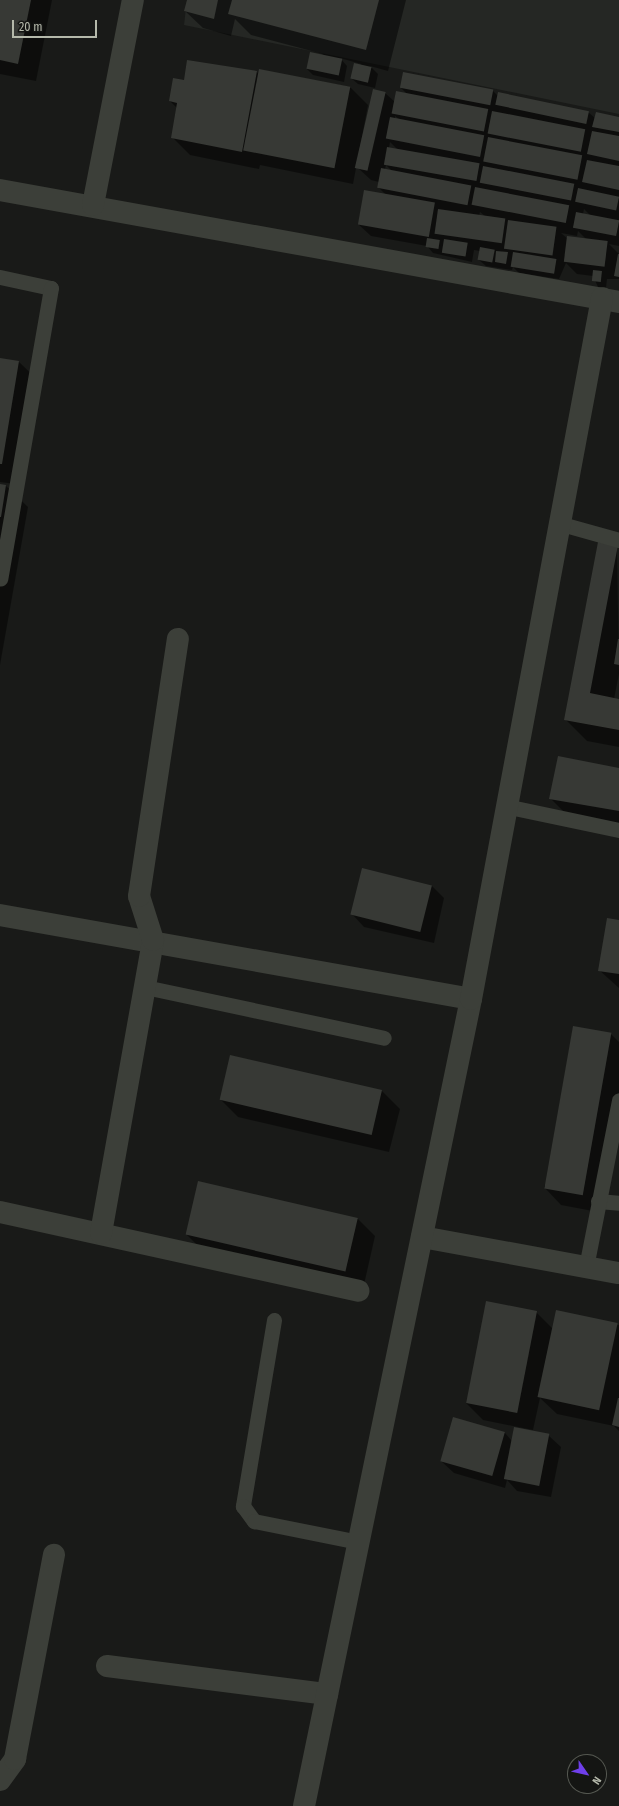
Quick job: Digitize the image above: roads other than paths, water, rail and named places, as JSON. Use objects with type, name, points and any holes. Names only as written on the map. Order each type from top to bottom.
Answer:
[{"type":"street","points":[[93,204],[134,0]]},
{"type":"street","points":[[0,190],[93,204],[610,300],[558,523],[505,806],[471,999],[304,1806]]},
{"type":"street","points":[[100,1233],[153,940],[139,896],[178,639]]},
{"type":"street","points":[[0,915],[153,940],[471,999]]},
{"type":"street","points":[[0,1212],[358,1291]]},
{"type":"street","points":[[422,1237],[619,1273]]},
{"type":"street","points":[[0,1780],[15,1759],[54,1555]]},
{"type":"street","points":[[107,1666],[327,1694]]},
{"type":"lane","points":[[0,277],[51,288],[0,579]]},
{"type":"lane","points":[[558,523],[619,540]]},
{"type":"lane","points":[[505,806],[619,830]]},
{"type":"lane","points":[[145,988],[384,1038]]},
{"type":"lane","points":[[586,1267],[619,1100]]},
{"type":"lane","points":[[598,1201],[619,1203]]},
{"type":"lane","points":[[274,1320],[245,1511],[254,1521],[358,1542]]}]
